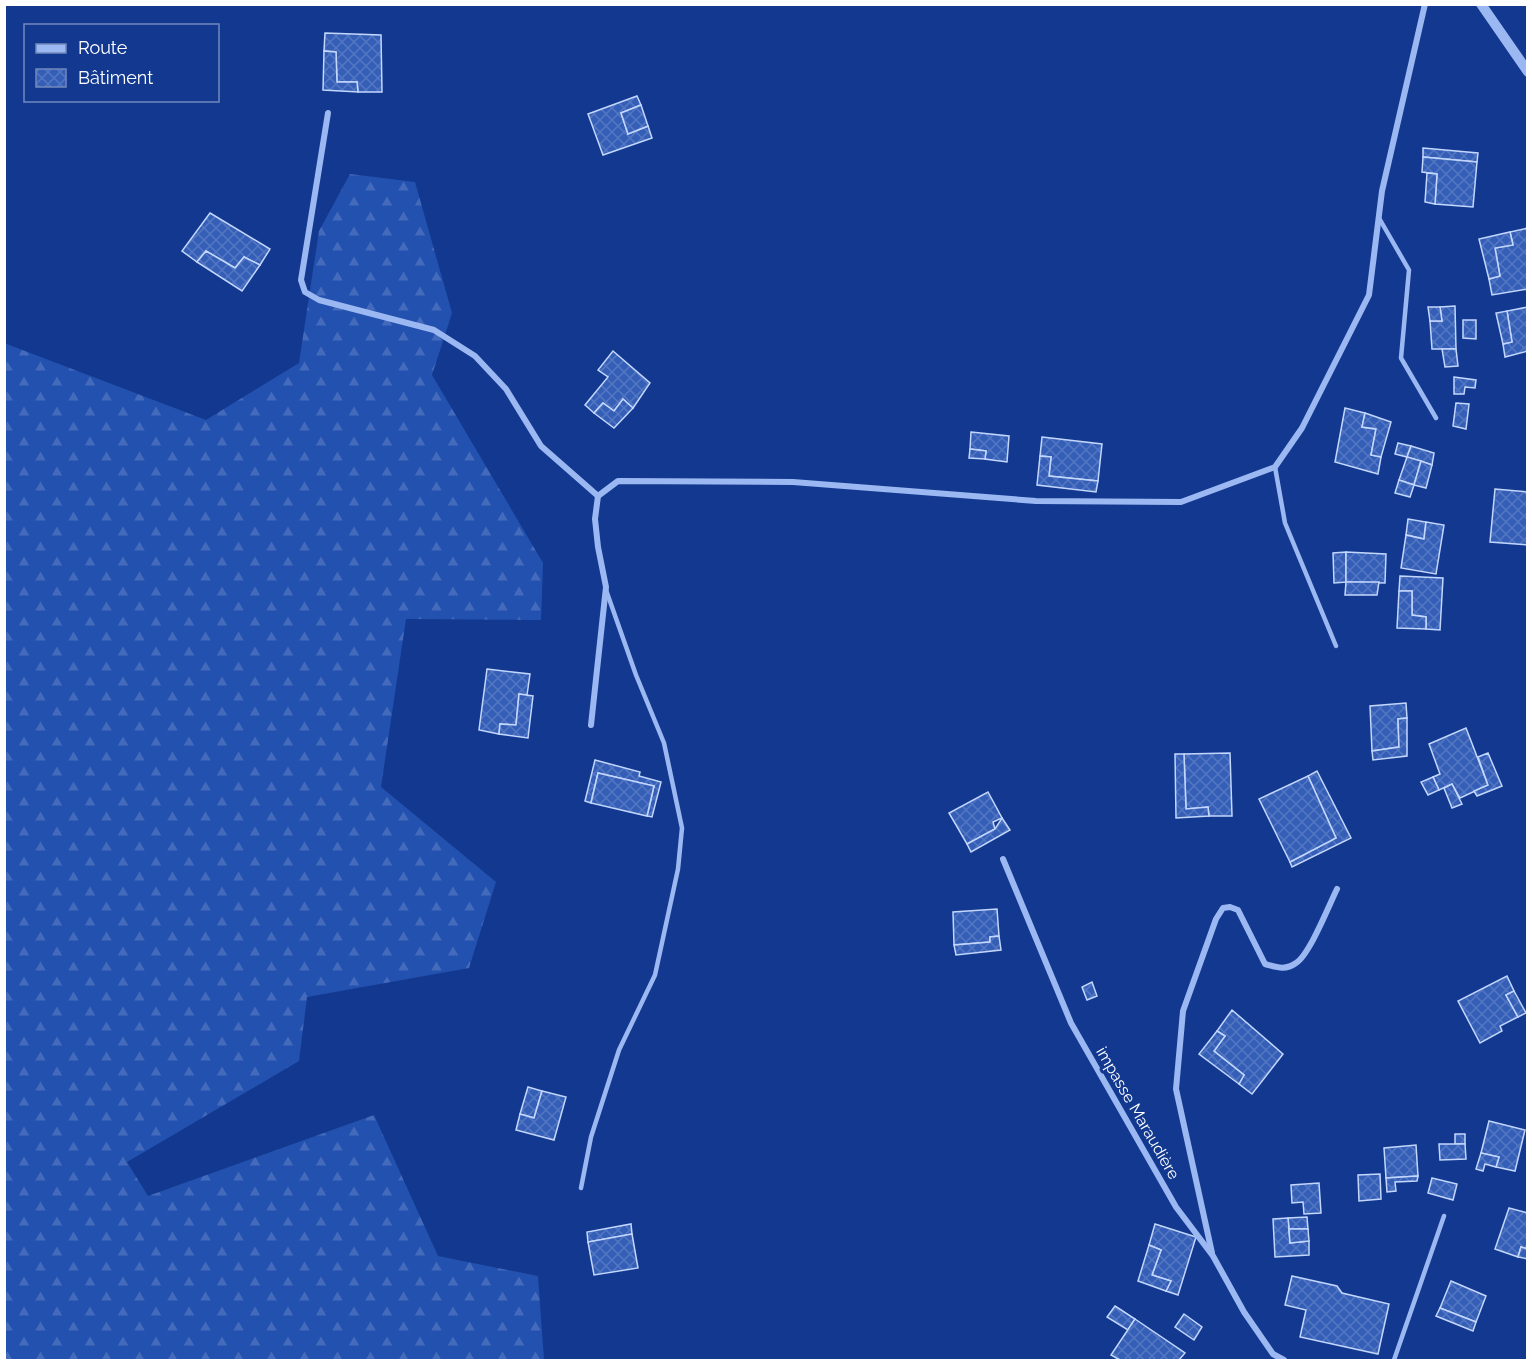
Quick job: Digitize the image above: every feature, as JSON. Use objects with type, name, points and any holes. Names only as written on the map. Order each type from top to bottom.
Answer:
[{"type":"street","points":[[591,725],[606,587],[595,519],[598,496],[618,481],[793,482],[1036,501],[1181,502],[1275,466],[1302,428],[1369,296],[1382,191],[1425,4]]},
{"type":"street","points":[[1481,4],[1527,72]]},
{"type":"street","points":[[328,113],[301,280],[305,292],[319,300],[434,330],[475,356],[506,389],[541,446],[598,496]]},
{"type":"street","name":"impasse Maraudière","points":[[1003,859],[1071,1023],[1176,1207],[1213,1256],[1250,1320],[1273,1354],[1284,1360]]},
{"type":"street","points":[[1213,1256],[1176,1089],[1183,1011],[1216,919],[1224,908],[1230,907],[1238,910],[1265,964],[1280,969],[1297,963],[1309,947],[1337,889]]},
{"type":"lane","points":[[1379,218],[1409,270],[1401,358],[1436,418]]},
{"type":"lane","points":[[1275,466],[1285,524],[1336,646]]},
{"type":"lane","points":[[581,1188],[591,1137],[619,1050],[655,975],[678,869],[682,828],[664,743],[636,675],[606,587]]},
{"type":"lane","points":[[1394,1360],[1444,1216]]},
{"type":"green space","points":[[350,174],[415,182],[452,313],[432,375],[543,563],[541,620],[406,619],[381,787],[496,882],[469,968],[307,997],[299,1061],[127,1162],[148,1196],[374,1115],[438,1256],[538,1276],[544,1360],[5,1360],[4,343],[206,420],[299,363],[319,231]]},
{"type":"building","points":[[325,33],[381,35],[382,92],[358,92],[357,82],[337,82],[336,52],[324,51]]},
{"type":"building","points":[[324,51],[336,52],[337,82],[357,82],[358,92],[323,90]]},
{"type":"building","points":[[637,96],[641,105],[621,113],[628,134],[648,126],[652,138],[603,155],[588,114]]},
{"type":"building","points":[[641,105],[648,126],[628,134],[621,113]]},
{"type":"building","points":[[1423,148],[1478,153],[1477,162],[1423,157]]},
{"type":"building","points":[[1423,157],[1477,162],[1473,207],[1435,204],[1437,174],[1422,172]]},
{"type":"building","points":[[1427,173],[1437,174],[1435,204],[1425,202]]},
{"type":"building","points":[[210,213],[270,249],[260,265],[244,257],[235,268],[206,251],[197,262],[182,251]]},
{"type":"building","points":[[1528,228],[1528,289],[1492,295],[1489,279],[1500,276],[1495,248],[1513,245],[1510,232]]},
{"type":"building","points":[[1510,232],[1513,245],[1495,248],[1500,276],[1489,279],[1479,239]]},
{"type":"building","points":[[206,251],[235,268],[244,257],[260,265],[242,291],[197,262]]},
{"type":"building","points":[[1455,306],[1456,349],[1432,349],[1430,321],[1442,321],[1440,307]]},
{"type":"building","points":[[1428,307],[1440,307],[1442,321],[1430,321]]},
{"type":"building","points":[[1528,307],[1528,351],[1505,357],[1503,344],[1512,342],[1507,311]]},
{"type":"building","points":[[1507,311],[1512,342],[1503,344],[1496,313]]},
{"type":"building","points":[[1463,320],[1476,320],[1476,339],[1463,338]]},
{"type":"building","points":[[1442,349],[1456,349],[1458,366],[1445,367]]},
{"type":"building","points":[[613,351],[650,383],[633,408],[623,399],[614,411],[603,403],[594,413],[585,405],[608,377],[598,370]]},
{"type":"building","points":[[1454,377],[1476,380],[1475,388],[1465,387],[1464,394],[1454,394]]},
{"type":"building","points":[[623,399],[633,408],[614,428],[594,413],[603,403],[614,411]]},
{"type":"building","points":[[1456,403],[1469,404],[1466,429],[1453,426]]},
{"type":"building","points":[[1345,408],[1365,413],[1362,427],[1376,429],[1371,455],[1381,457],[1378,474],[1335,462]]},
{"type":"building","points":[[1365,413],[1391,422],[1381,457],[1371,455],[1376,429],[1362,427]]},
{"type":"building","points":[[971,432],[1009,436],[1007,462],[985,459],[986,451],[970,449]]},
{"type":"building","points":[[1042,437],[1102,444],[1098,481],[1049,476],[1051,457],[1040,456]]},
{"type":"building","points":[[1398,443],[1411,446],[1407,457],[1395,454]]},
{"type":"building","points":[[1411,446],[1434,453],[1432,465],[1407,457]]},
{"type":"building","points":[[970,449],[986,451],[985,459],[969,458]]},
{"type":"building","points":[[1040,456],[1051,457],[1049,476],[1098,481],[1096,492],[1037,485]]},
{"type":"building","points":[[1407,457],[1421,461],[1414,485],[1399,480]]},
{"type":"building","points":[[1421,461],[1432,465],[1426,488],[1414,485]]},
{"type":"building","points":[[1399,480],[1414,485],[1410,497],[1395,493]]},
{"type":"building","points":[[1495,489],[1528,492],[1528,545],[1490,542]]},
{"type":"building","points":[[1408,519],[1426,522],[1424,539],[1406,535]]},
{"type":"building","points":[[1426,522],[1444,525],[1436,574],[1401,568],[1406,535],[1424,539]]},
{"type":"building","points":[[1346,552],[1346,582],[1334,583],[1333,553]]},
{"type":"building","points":[[1346,552],[1386,554],[1385,583],[1346,582]]},
{"type":"building","points":[[1400,576],[1443,578],[1440,630],[1426,629],[1426,617],[1412,615],[1412,591],[1399,591]]},
{"type":"building","points":[[1346,582],[1379,582],[1377,595],[1345,595]]},
{"type":"building","points":[[1399,591],[1412,591],[1412,615],[1426,617],[1426,629],[1397,628]]},
{"type":"building","points":[[487,669],[530,674],[527,695],[519,694],[516,725],[500,724],[499,734],[479,730]]},
{"type":"building","points":[[519,694],[533,696],[528,738],[499,734],[500,724],[516,725]]},
{"type":"building","points":[[1406,703],[1407,718],[1398,719],[1399,747],[1372,751],[1370,706]]},
{"type":"building","points":[[1407,718],[1407,756],[1373,760],[1372,751],[1399,747],[1398,719]]},
{"type":"building","points":[[1466,728],[1488,785],[1460,798],[1452,784],[1439,790],[1433,777],[1440,774],[1429,744]]},
{"type":"building","points":[[1230,753],[1232,816],[1209,816],[1208,807],[1186,809],[1184,754]]},
{"type":"building","points":[[1488,753],[1502,786],[1477,796],[1474,791],[1488,785],[1478,757]]},
{"type":"building","points":[[1175,754],[1184,754],[1186,809],[1208,807],[1209,816],[1176,818]]},
{"type":"building","points":[[595,760],[640,772],[639,776],[661,782],[652,817],[647,816],[654,786],[598,773],[591,803],[585,801]]},
{"type":"building","points":[[1317,771],[1351,838],[1292,867],[1290,862],[1336,838],[1308,776]]},
{"type":"building","points":[[598,773],[654,786],[647,816],[591,803]]},
{"type":"building","points":[[1308,776],[1336,838],[1290,862],[1259,799]]},
{"type":"building","points":[[1433,777],[1439,790],[1428,795],[1421,782]]},
{"type":"building","points":[[1452,784],[1462,804],[1452,808],[1444,788]]},
{"type":"building","points":[[988,792],[1002,818],[993,822],[995,829],[967,844],[949,813]]},
{"type":"building","points":[[1002,818],[1010,830],[971,852],[967,844],[995,829]]},
{"type":"building","points":[[997,909],[999,936],[990,937],[990,942],[954,945],[953,912]]},
{"type":"building","points":[[999,936],[1001,950],[956,955],[954,945],[990,942],[990,937]]},
{"type":"building","points":[[1507,976],[1514,991],[1506,995],[1518,1017],[1500,1026],[1502,1031],[1480,1043],[1458,1001]]},
{"type":"building","points":[[1092,982],[1097,996],[1087,1000],[1082,987]]},
{"type":"building","points":[[1514,991],[1526,1013],[1518,1017],[1506,995]]},
{"type":"building","points":[[1232,1010],[1283,1054],[1252,1094],[1239,1084],[1244,1075],[1214,1051],[1225,1036],[1217,1031]]},
{"type":"building","points":[[1217,1031],[1225,1036],[1214,1051],[1244,1075],[1239,1084],[1199,1054]]},
{"type":"building","points":[[528,1087],[542,1091],[534,1118],[520,1114]]},
{"type":"building","points":[[542,1091],[566,1097],[554,1140],[516,1130],[520,1114],[534,1118]]},
{"type":"building","points":[[1489,1121],[1525,1130],[1515,1171],[1496,1167],[1499,1157],[1481,1153]]},
{"type":"building","points":[[1455,1134],[1465,1134],[1465,1144],[1455,1144]]},
{"type":"building","points":[[1439,1144],[1465,1144],[1466,1159],[1440,1160]]},
{"type":"building","points":[[1416,1145],[1418,1176],[1386,1178],[1384,1148]]},
{"type":"building","points":[[1481,1153],[1499,1157],[1496,1167],[1485,1164],[1483,1171],[1476,1169]]},
{"type":"building","points":[[1380,1174],[1381,1199],[1359,1201],[1358,1175]]},
{"type":"building","points":[[1418,1176],[1417,1181],[1395,1182],[1396,1191],[1387,1192],[1386,1178]]},
{"type":"building","points":[[1432,1178],[1457,1184],[1453,1200],[1428,1193]]},
{"type":"building","points":[[1319,1183],[1321,1213],[1304,1214],[1303,1202],[1292,1203],[1291,1185]]},
{"type":"building","points":[[1509,1208],[1528,1213],[1528,1249],[1521,1247],[1518,1257],[1495,1249]]},
{"type":"building","points":[[1307,1217],[1308,1229],[1289,1229],[1288,1218]]},
{"type":"building","points":[[1288,1218],[1290,1243],[1309,1241],[1309,1255],[1275,1257],[1273,1219]]},
{"type":"building","points":[[631,1224],[632,1234],[588,1242],[587,1232]]},
{"type":"building","points":[[1155,1224],[1196,1237],[1178,1295],[1166,1291],[1171,1281],[1152,1275],[1161,1250],[1149,1245]]},
{"type":"building","points":[[1289,1229],[1308,1229],[1309,1241],[1290,1243]]},
{"type":"building","points":[[632,1234],[638,1268],[594,1275],[588,1242]]},
{"type":"building","points":[[1149,1245],[1161,1250],[1152,1275],[1171,1281],[1166,1291],[1138,1281]]},
{"type":"building","points":[[1521,1247],[1528,1249],[1528,1259],[1518,1257]]},
{"type":"building","points":[[1292,1276],[1337,1286],[1342,1293],[1389,1304],[1378,1354],[1300,1337],[1306,1310],[1285,1305]]},
{"type":"building","points":[[1451,1281],[1486,1296],[1476,1322],[1440,1308]]},
{"type":"building","points":[[1115,1306],[1135,1319],[1128,1330],[1107,1317]]},
{"type":"building","points":[[1440,1308],[1476,1322],[1473,1331],[1436,1316]]},
{"type":"building","points":[[1184,1314],[1202,1327],[1194,1340],[1175,1327]]},
{"type":"building","points":[[1135,1319],[1185,1353],[1179,1360],[1120,1360],[1111,1355]]}]
